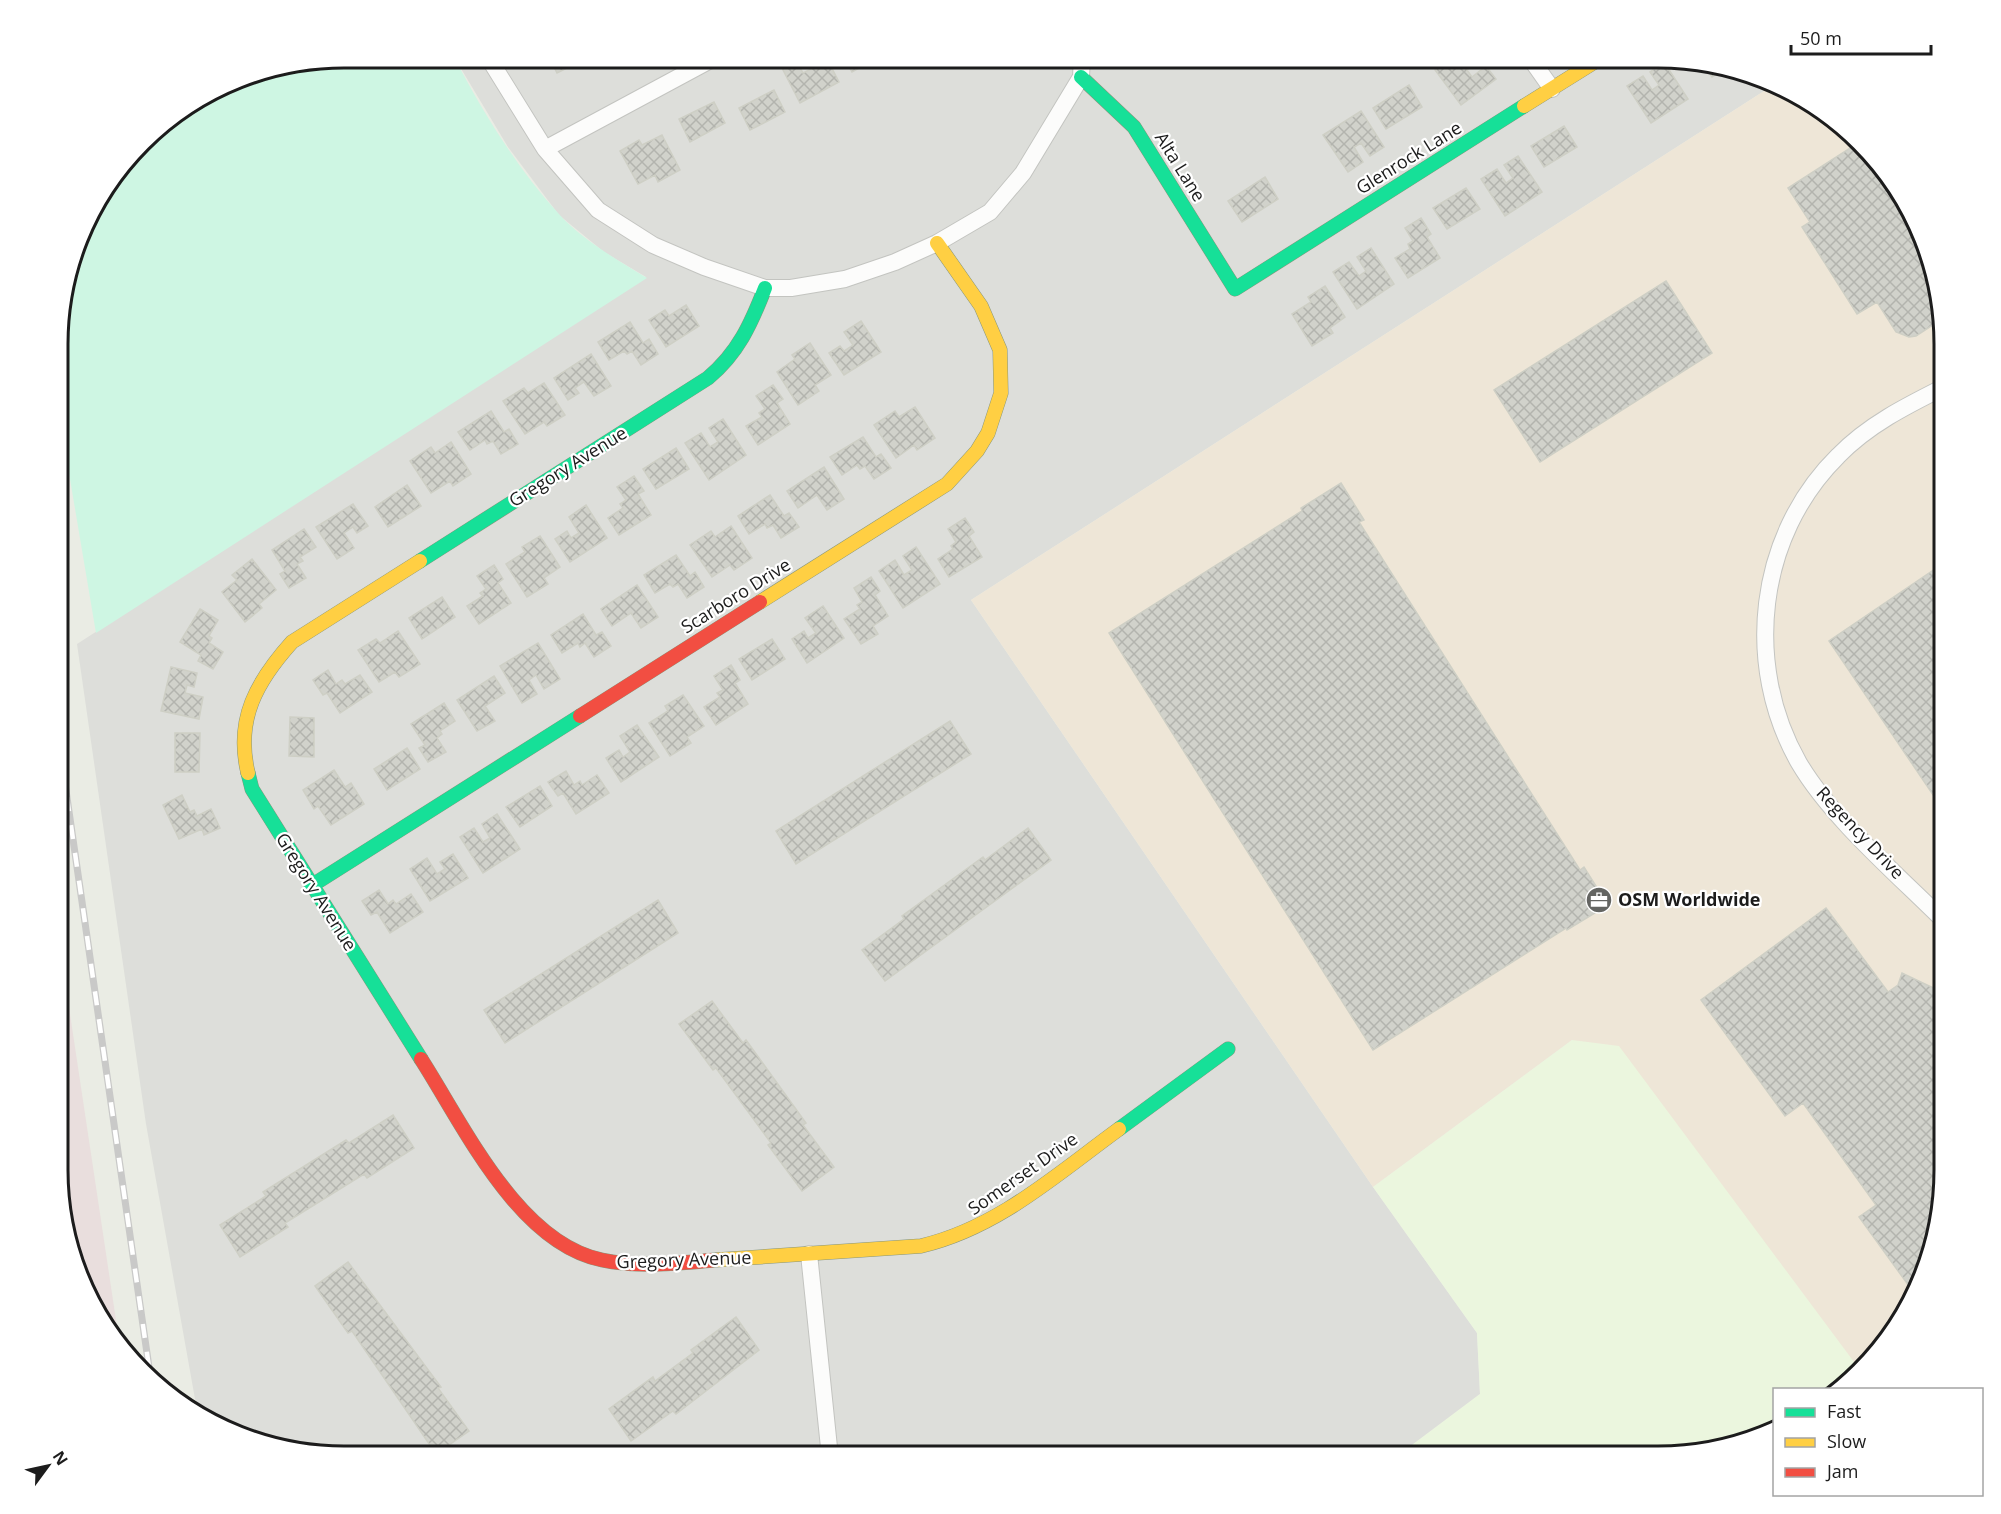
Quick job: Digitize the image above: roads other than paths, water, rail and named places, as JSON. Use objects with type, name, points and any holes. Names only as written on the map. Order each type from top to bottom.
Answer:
[{"type":"street","points":[[495,68],[545,149],[598,210],[653,245],[704,267],[765,288],[791,288],[845,279],[895,262],[937,243],[990,212],[1023,172],[1081,76],[1081,68]]},
{"type":"street","points":[[545,149],[696,68]]},
{"type":"street","points":[[1537,68],[1552,89]]},
{"type":"street","name":"Glenrock Lane","points":[[1235,289],[1585,68]]},
{"type":"street","name":"Alta Lane","points":[[1081,76],[1134,127],[1235,289]]},
{"type":"street","name":"Scarboro Drive","points":[[311,886],[946,484],[968,464],[986,440],[998,409],[1002,390],[1001,356],[988,319],[937,243]]},
{"type":"street","name":"Gregory Avenue","points":[[765,288],[744,342],[731,359],[708,378],[292,642],[257,684],[245,717],[243,757],[252,789],[482,1154],[519,1206],[550,1238],[588,1258],[630,1265],[809,1254]]},
{"type":"street","name":"Regency Drive","points":[[1934,392],[1872,426],[1823,471],[1793,517],[1772,565],[1764,629],[1768,677],[1780,721],[1799,763],[1833,809],[1934,911]]},
{"type":"street","name":"Somerset Drive","points":[[809,1254],[921,1246],[947,1240],[979,1228],[1228,1049]]},
{"type":"street","points":[[809,1254],[829,1446]]},
{"type":"railway","points":[[68,805],[149,1367]]},
{"type":"place","name":"OSM Worldwide","points":[[1599,900]]}]
